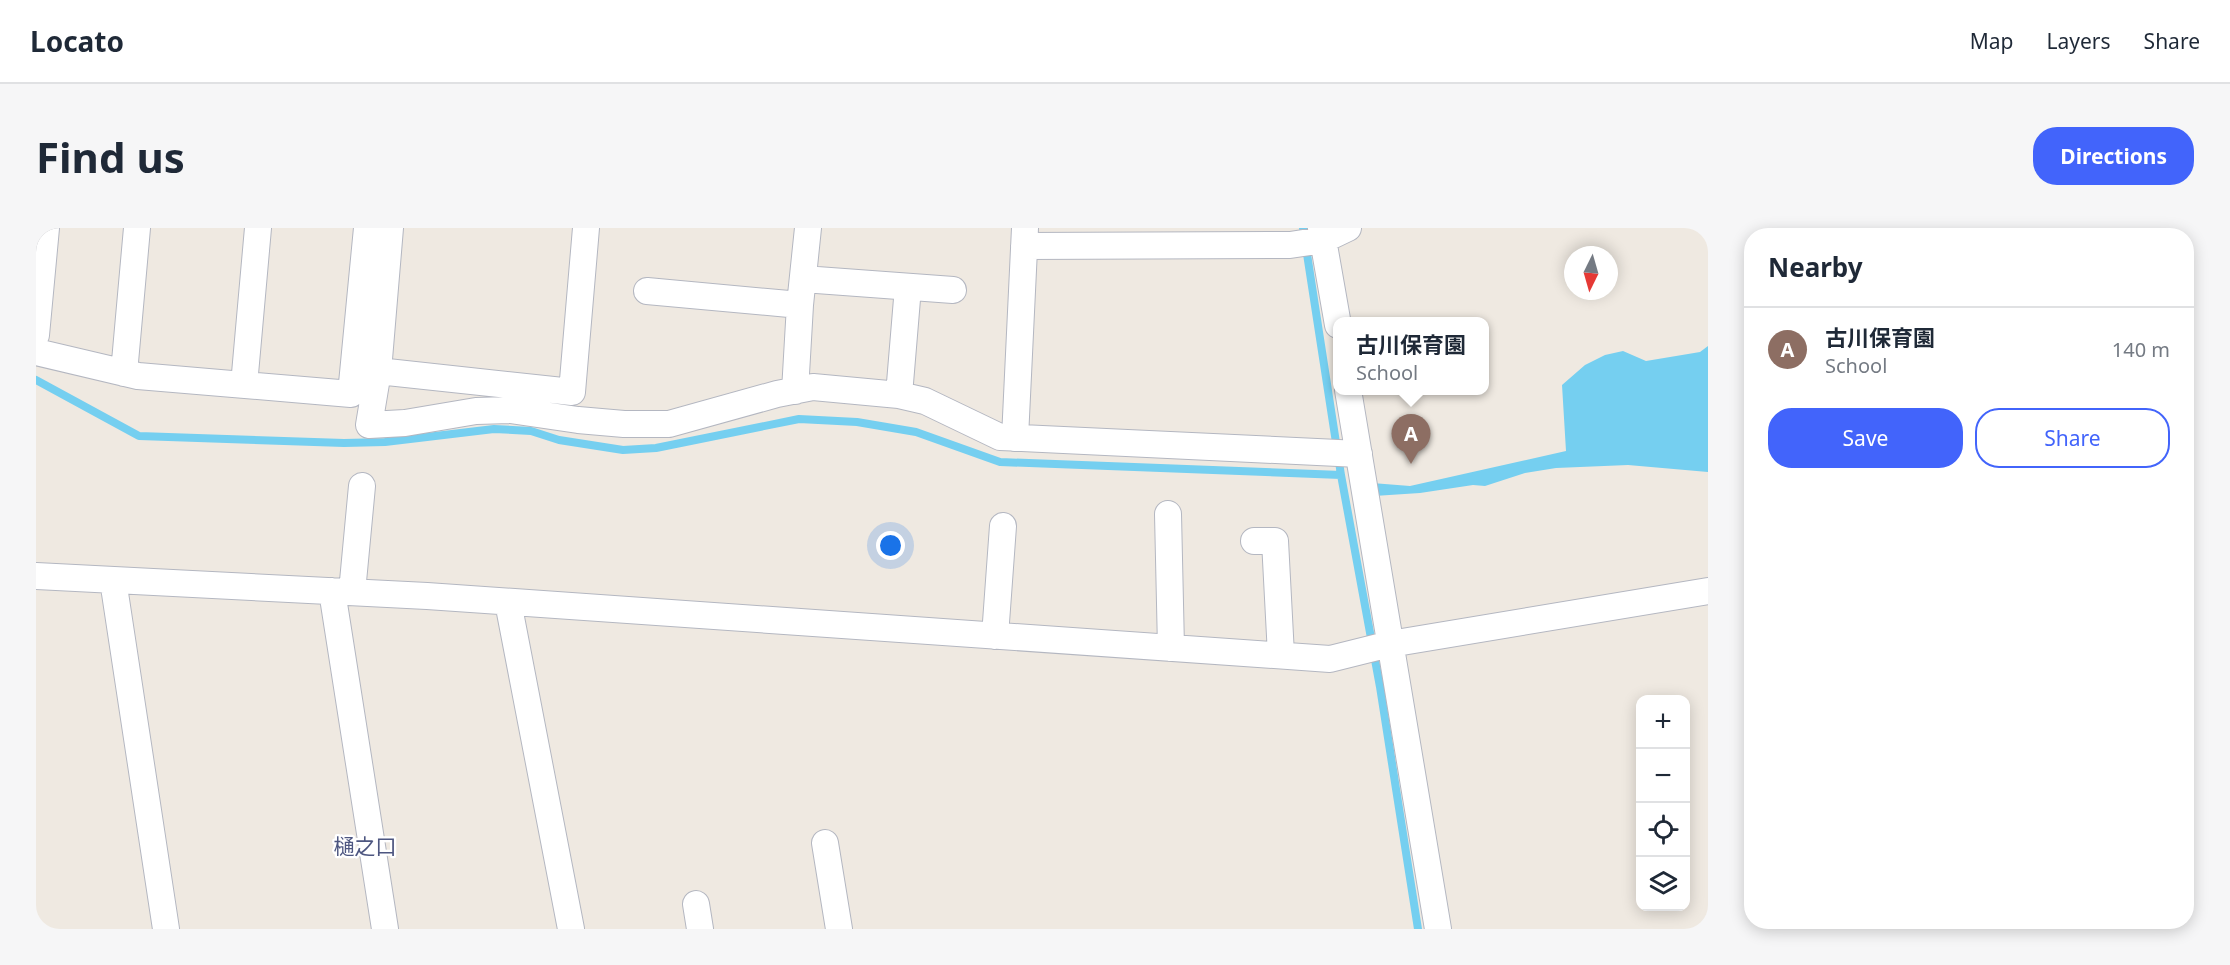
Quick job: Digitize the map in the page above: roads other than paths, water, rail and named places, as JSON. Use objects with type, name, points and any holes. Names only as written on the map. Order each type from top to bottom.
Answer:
[{"type":"street","points":[[36,335],[46,228]]},
{"type":"street","points":[[124,373],[137,228]]},
{"type":"street","points":[[244,385],[258,228]]},
{"type":"street","points":[[367,228],[371,319],[378,371],[369,425],[405,423],[476,411],[499,410],[624,424],[669,424],[777,394],[813,387],[899,395],[925,401],[1000,437],[1359,454]]},
{"type":"street","points":[[36,352],[138,376],[351,394],[371,319],[390,228]]},
{"type":"street","points":[[378,371],[572,392],[586,228]]},
{"type":"street","points":[[795,391],[800,305],[808,228]]},
{"type":"street","points":[[1016,438],[1024,237],[1290,245],[1348,228]]},
{"type":"street","points":[[1322,234],[1337,317]]},
{"type":"street","points":[[803,279],[953,290]]},
{"type":"street","points":[[899,395],[908,287]]},
{"type":"street","points":[[647,291],[800,305]]},
{"type":"street","points":[[1349,395],[1438,929]]},
{"type":"street","points":[[362,486],[342,592],[385,929]]},
{"type":"street","points":[[1168,514],[1171,648]]},
{"type":"street","points":[[995,636],[1003,526]]},
{"type":"street","points":[[1254,541],[1275,541],[1281,655]]},
{"type":"street","points":[[36,576],[508,602],[1330,658],[1390,644],[1708,591]]},
{"type":"street","points":[[113,580],[166,929]]},
{"type":"street","points":[[508,602],[571,929]]},
{"type":"street","points":[[825,843],[839,929]]},
{"type":"water","points":[[1708,346],[1708,472],[1628,465],[1556,468],[1525,473],[1485,486],[1473,485],[1420,493],[1374,496],[1372,483],[1410,486],[1566,451],[1562,385],[1585,365],[1605,355],[1623,351],[1646,361],[1700,352]]},
{"type":"waterway","points":[[1303,228],[1341,475],[1380,687],[1418,929]]},
{"type":"waterway","points":[[36,380],[139,436],[344,443],[385,442],[494,429],[531,431],[559,440],[623,450],[656,448],[799,419],[857,422],[916,432],[1000,462],[1341,475]]},
{"type":"place","name":"古川保育園","points":[[1411,464]]},
{"type":"district","name":"樋之口","points":[[365,846]]}]
